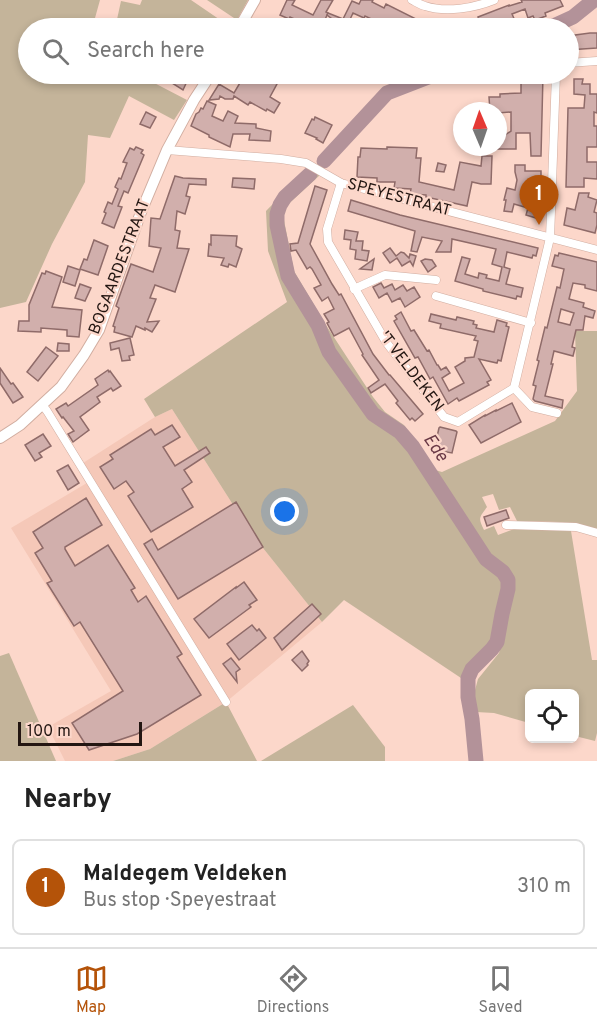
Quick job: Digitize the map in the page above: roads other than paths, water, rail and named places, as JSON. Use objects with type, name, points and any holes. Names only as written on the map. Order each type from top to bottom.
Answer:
[{"type":"street","points":[[245,18],[255,0]]},
{"type":"street","points":[[412,0],[425,6],[445,9],[483,4],[494,0]]},
{"type":"street","points":[[579,62],[597,61]]},
{"type":"street","name":"BOGAARDESTRAAT","points":[[0,438],[20,425],[61,387],[99,330],[141,212],[166,150],[204,84]]},
{"type":"street","points":[[556,84],[550,238],[514,388],[532,407],[558,413]]},
{"type":"street","name":"SPEYESTRAAT","points":[[166,150],[306,163],[341,183],[597,250]]},
{"type":"street","name":"'T VELDEKEN","points":[[341,183],[327,229],[328,242],[386,342],[444,417],[458,422],[514,388]]},
{"type":"street","points":[[354,289],[384,275],[436,280]]},
{"type":"street","points":[[436,296],[531,323]]},
{"type":"street","points":[[42,406],[226,702]]},
{"type":"street","points":[[506,525],[576,527],[597,533]]},
{"type":"waterway","name":"Ede","points":[[571,18],[594,0]]},
{"type":"waterway","name":"Ede","points":[[324,161],[387,93],[410,84]]},
{"type":"waterway","name":"Ede","points":[[310,174],[285,197],[277,214],[277,225],[288,276],[318,325],[329,352],[373,414],[400,432],[413,447],[486,559],[503,572],[508,580],[497,642],[472,669],[468,678],[468,697],[476,761]]},
{"type":"place","name":"Maldegem Veldeken","points":[[539,225]]}]
